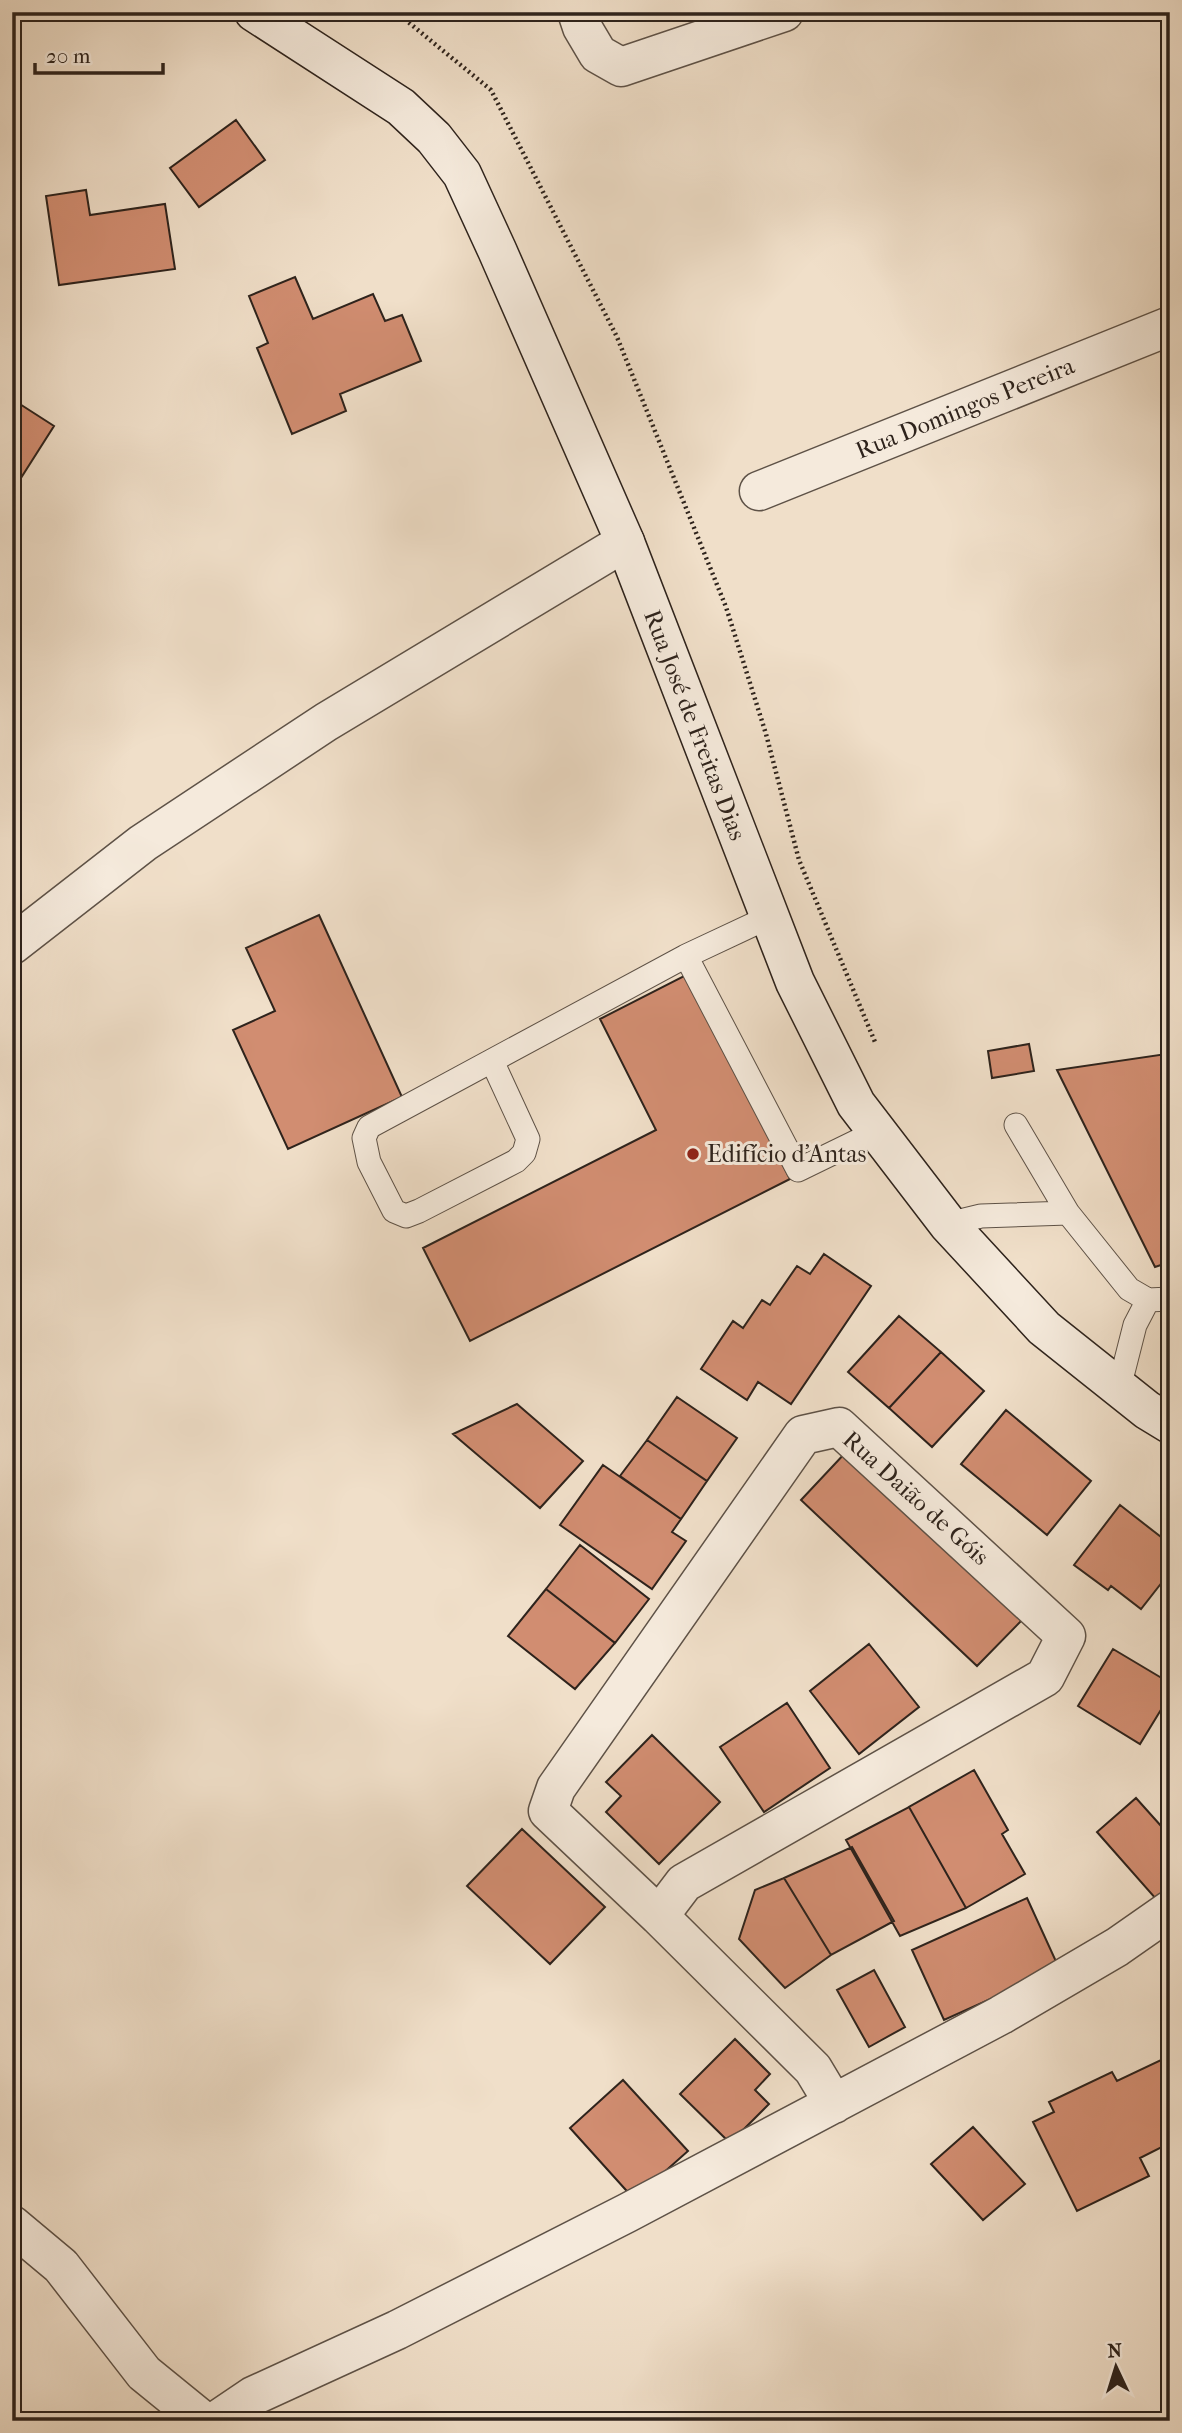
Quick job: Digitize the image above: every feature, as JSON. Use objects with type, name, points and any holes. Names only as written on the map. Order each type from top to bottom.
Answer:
[{"type":"street","name":"Rua José de Freitas Dias","points":[[254,12],[401,107],[434,138],[462,174],[498,250],[625,542],[795,982],[856,1104],[948,1224],[1044,1328],[1147,1410],[1170,1424]]},
{"type":"street","points":[[577,12],[582,27],[598,54],[621,67],[784,12]]},
{"type":"street","name":"Rua Domingos Pereira","points":[[760,491],[1170,326]]},
{"type":"street","points":[[12,945],[143,842],[326,722],[625,542]]},
{"type":"street","name":"Rua Daião de Góis","points":[[659,1916],[684,1882],[1045,1677],[1066,1636],[839,1427],[803,1435],[556,1788],[548,1811],[659,1916],[813,2069],[834,2104]]},
{"type":"street","points":[[216,2421],[253,2396],[397,2330],[834,2104],[1012,2008],[1117,1947],[1170,1910]]},
{"type":"street","points":[[12,2225],[61,2266],[145,2373],[202,2421]]},
{"type":"lane","points":[[492,1061],[528,1139],[524,1153],[516,1161],[419,1211],[407,1216],[394,1211],[369,1162],[364,1138],[369,1127],[686,956],[769,917]]},
{"type":"lane","points":[[686,956],[798,1170],[876,1132]]},
{"type":"lane","points":[[1016,1125],[1068,1213],[1129,1289],[1159,1300],[1135,1325],[1119,1388]]},
{"type":"lane","points":[[948,1224],[981,1216],[1068,1213]]},
{"type":"path","points":[[396,12],[491,90],[617,337],[726,607],[766,734],[799,860],[876,1045]]},
{"type":"building","points":[[236,120],[265,160],[199,207],[170,168]]},
{"type":"building","points":[[86,190],[90,215],[165,204],[175,269],[59,285],[46,196]]},
{"type":"building","points":[[295,277],[313,319],[373,294],[385,321],[402,315],[421,361],[340,394],[346,411],[292,434],[257,348],[268,343],[249,296]]},
{"type":"building","points":[[12,399],[54,426],[12,492]]},
{"type":"building","points":[[319,915],[402,1097],[288,1149],[233,1030],[275,1011],[246,948]]},
{"type":"building","name":"Edifício d'Antas","points":[[686,975],[790,1179],[470,1341],[423,1248],[656,1130],[600,1019]]},
{"type":"building","points":[[1029,1044],[1034,1071],[992,1078],[988,1051]]},
{"type":"building","points":[[1166,1054],[1170,1063],[1170,1262],[1155,1267],[1057,1070]]},
{"type":"building","points":[[824,1254],[871,1286],[791,1404],[758,1382],[747,1400],[701,1369],[733,1321],[743,1328],[762,1300],[770,1305],[797,1266],[810,1274]]},
{"type":"building","points":[[899,1316],[941,1352],[889,1408],[848,1372]]},
{"type":"building","points":[[941,1352],[984,1391],[932,1447],[889,1408]]},
{"type":"building","points":[[677,1397],[737,1438],[707,1481],[647,1440]]},
{"type":"building","points":[[517,1404],[583,1461],[540,1508],[453,1434]]},
{"type":"building","points":[[1006,1410],[1091,1481],[1047,1535],[961,1464]]},
{"type":"building","points":[[647,1440],[707,1481],[681,1519],[620,1476]]},
{"type":"building","points":[[847,1451],[1024,1618],[977,1666],[801,1500]]},
{"type":"building","points":[[603,1465],[681,1519],[672,1532],[686,1541],[652,1589],[560,1525]]},
{"type":"building","points":[[1120,1505],[1170,1544],[1170,1572],[1141,1609],[1111,1586],[1108,1590],[1074,1565]]},
{"type":"building","points":[[580,1545],[649,1599],[615,1643],[546,1589]]},
{"type":"building","points":[[546,1589],[615,1643],[575,1689],[508,1636]]},
{"type":"building","points":[[869,1644],[919,1707],[859,1754],[810,1691]]},
{"type":"building","points":[[1113,1649],[1170,1683],[1170,1695],[1140,1744],[1078,1706]]},
{"type":"building","points":[[787,1703],[830,1768],[764,1812],[720,1747]]},
{"type":"building","points":[[652,1735],[720,1802],[659,1864],[606,1812],[621,1796],[606,1782]]},
{"type":"building","points":[[974,1770],[1008,1830],[1002,1834],[1025,1874],[966,1908],[909,1807]]},
{"type":"building","points":[[1136,1798],[1170,1836],[1170,1888],[1156,1899],[1097,1832]]},
{"type":"building","points":[[909,1807],[966,1908],[900,1936],[846,1840]]},
{"type":"building","points":[[522,1829],[605,1907],[550,1964],[467,1886]]},
{"type":"building","points":[[852,1847],[894,1921],[831,1955],[784,1878]]},
{"type":"building","points":[[784,1878],[831,1955],[785,1988],[739,1939],[755,1890]]},
{"type":"building","points":[[1027,1898],[1059,1968],[944,2020],[912,1950]]},
{"type":"building","points":[[874,1970],[905,2027],[869,2047],[837,1990]]},
{"type":"building","points":[[735,2039],[770,2074],[755,2090],[769,2104],[730,2143],[680,2094]]},
{"type":"building","points":[[1161,2060],[1170,2077],[1170,2143],[1140,2158],[1149,2176],[1077,2211],[1033,2122],[1054,2112],[1049,2102],[1112,2072],[1117,2081]]},
{"type":"building","points":[[623,2080],[688,2151],[634,2199],[570,2128]]},
{"type":"building","points":[[973,2127],[1025,2184],[983,2220],[931,2164]]},
{"type":"place","name":"Edifício d'Antas","points":[[693,1154]]}]
